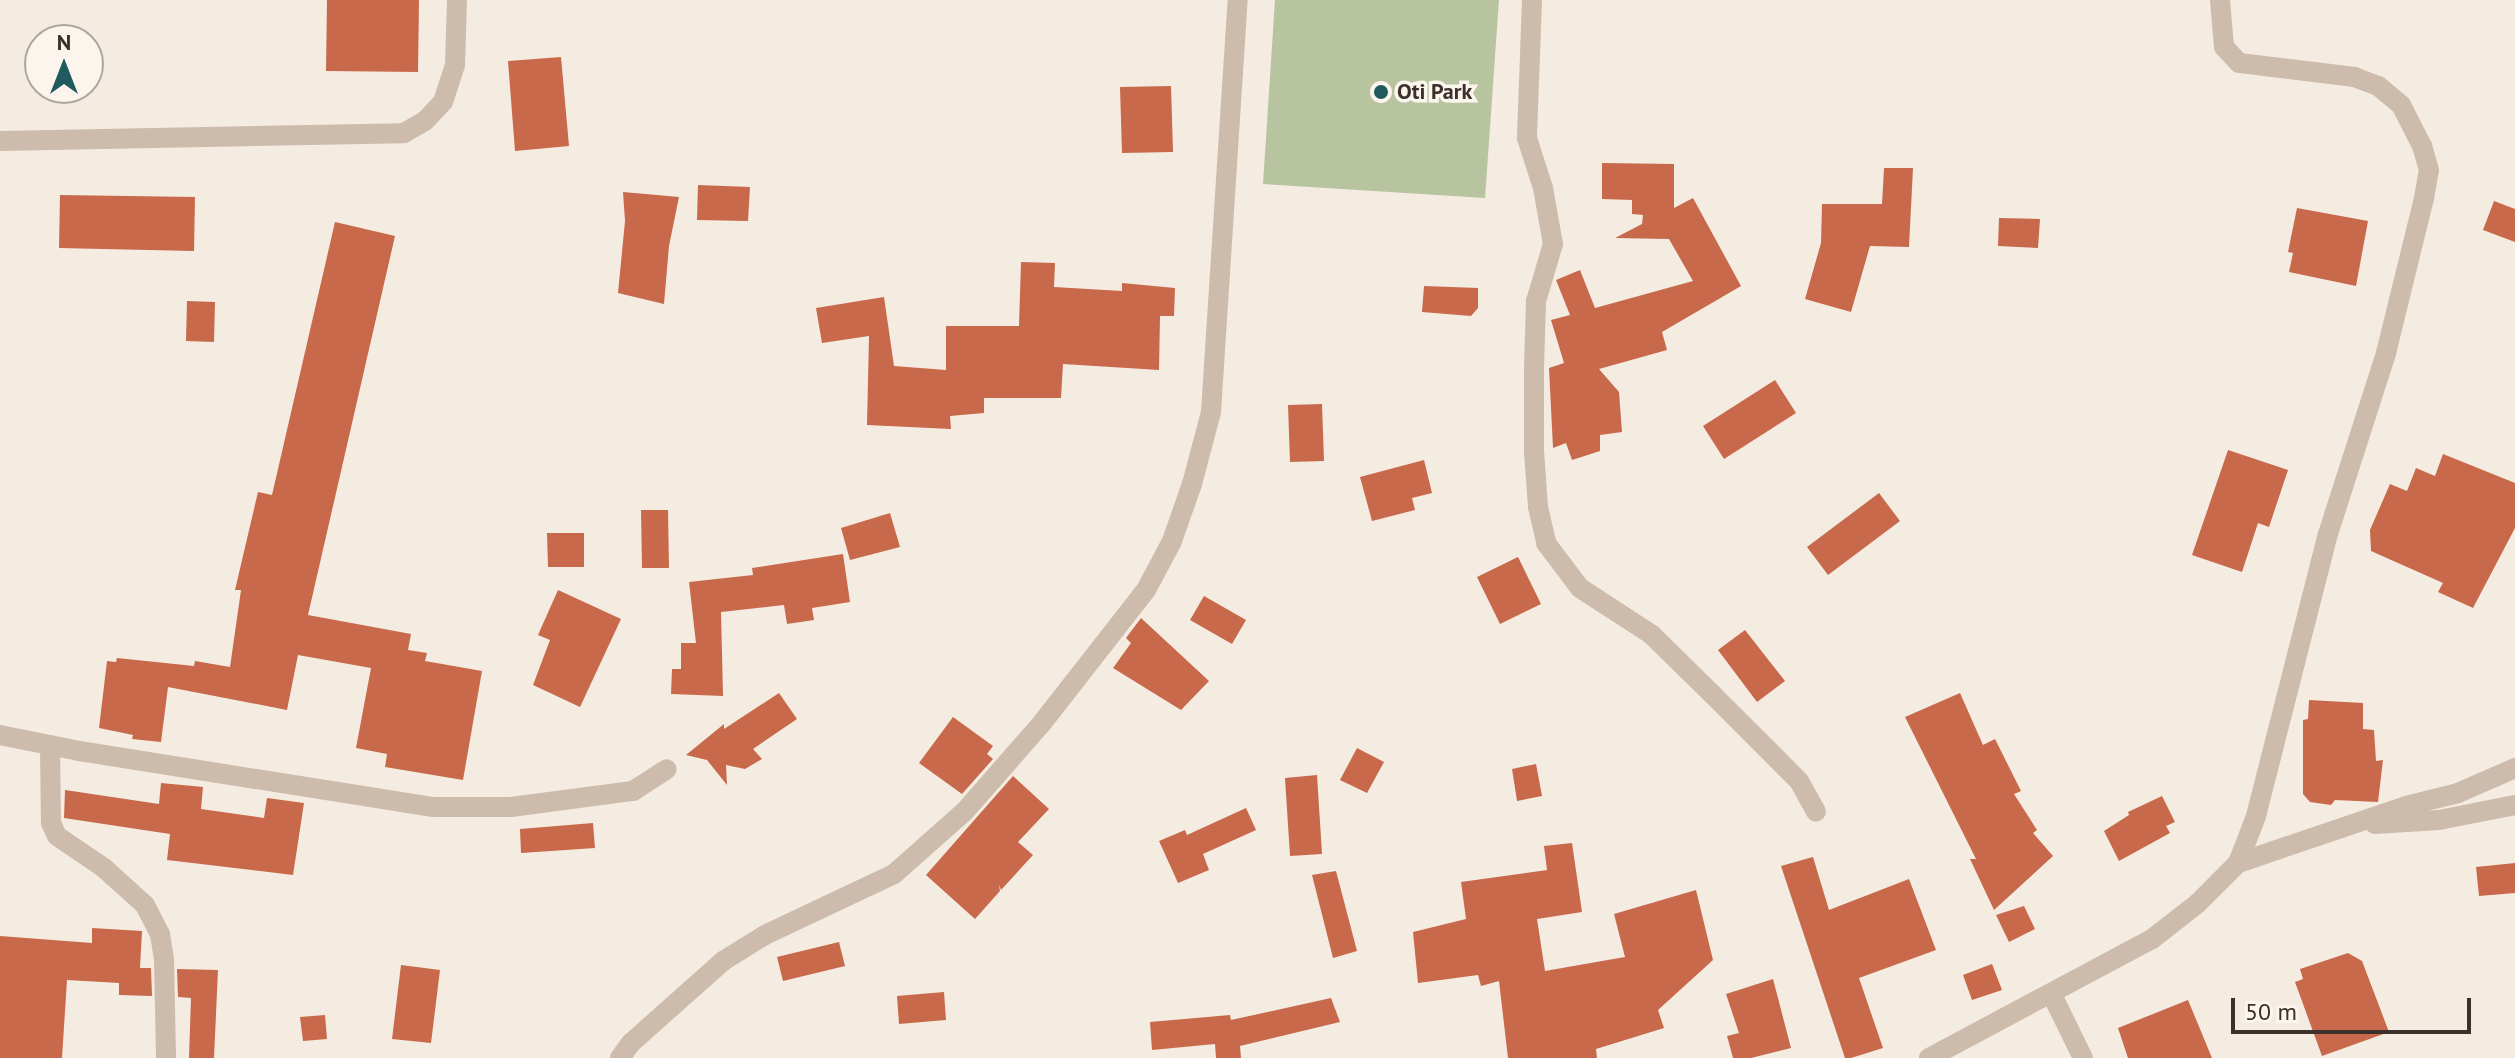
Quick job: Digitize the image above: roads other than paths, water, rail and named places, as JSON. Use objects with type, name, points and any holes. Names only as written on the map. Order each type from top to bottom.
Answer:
[{"type":"street","points":[[0,141],[404,133],[425,121],[443,102],[455,65],[457,0]]},
{"type":"street","points":[[620,1058],[631,1043],[723,961],[765,935],[894,874],[965,811],[1042,723],[1146,590],[1177,527],[1211,412],[1238,0]]},
{"type":"street","points":[[1532,0],[1527,138],[1543,188],[1553,244],[1536,301],[1534,370],[1534,451],[1538,507],[1546,543],[1580,588],[1652,635],[1723,705],[1799,781],[1816,812]]},
{"type":"street","points":[[1929,1058],[2152,939],[2198,903],[2238,863],[2256,816],[2328,534],[2386,353],[2429,170],[2422,146],[2401,105],[2378,86],[2355,77],[2239,63],[2224,47],[2220,0]]},
{"type":"street","points":[[0,735],[434,807],[511,807],[633,791],[667,769]]},
{"type":"street","points":[[50,745],[51,823],[57,836],[104,868],[145,905],[160,934],[164,960],[166,1058]]},
{"type":"street","points":[[2238,863],[2343,826],[2458,793],[2515,768]]},
{"type":"street","points":[[2343,826],[2439,820],[2515,805]]},
{"type":"street","points":[[2052,995],[2083,1058]]},
{"type":"place","name":"Oti Park","points":[[1381,92]]}]
